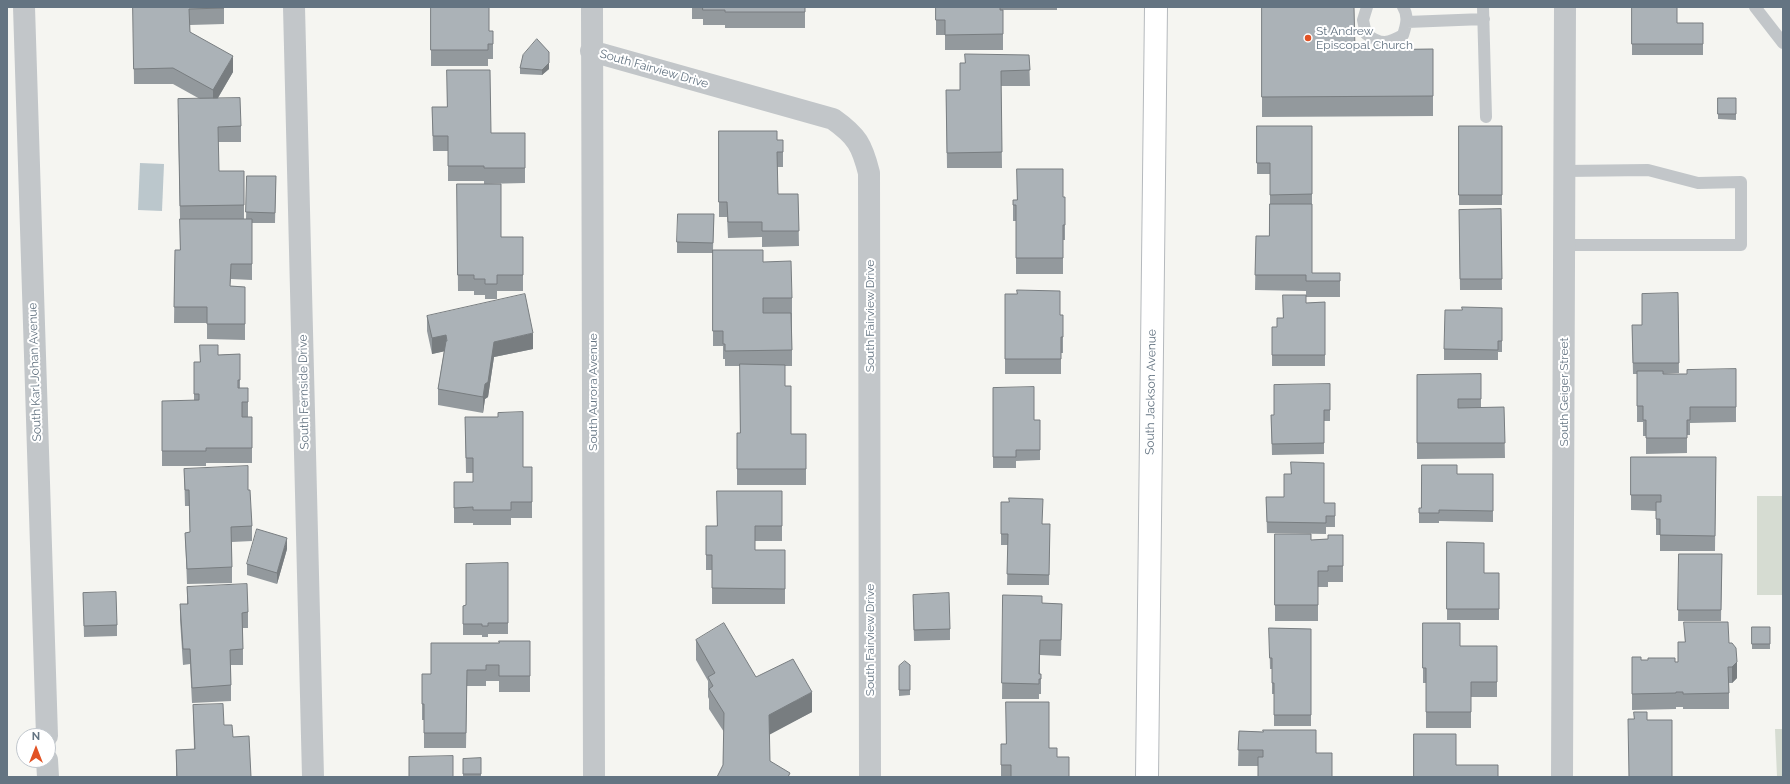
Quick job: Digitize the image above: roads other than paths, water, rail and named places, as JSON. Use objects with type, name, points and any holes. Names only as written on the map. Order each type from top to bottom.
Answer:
[{"type":"main road","name":"South Jackson Avenue","points":[[1147,777],[1156,7]]},
{"type":"street","name":"South Karl Johan Avenue","points":[[24,7],[47,728]]},
{"type":"street","name":"South Fernside Drive","points":[[294,7],[313,777]]},
{"type":"street","name":"South Aurora Avenue","points":[[592,7],[594,777]]},
{"type":"street","name":"South Geiger Street","points":[[1562,777],[1565,7]]},
{"type":"street","name":"South Fairview Drive","points":[[592,51],[833,119],[848,130],[864,152],[869,173],[870,777]]},
{"type":"lane","points":[[1366,7],[1363,20],[1366,34],[1375,41],[1391,42],[1403,35],[1407,22],[1403,7]]},
{"type":"lane","points":[[1755,7],[1783,43]]},
{"type":"lane","points":[[1407,22],[1484,13],[1486,117]]},
{"type":"lane","points":[[1564,245],[1741,245],[1741,182],[1698,183],[1648,170],[1565,171]]},
{"type":"place","name":"St Andrew Episcopal Church","points":[[1308,38]]}]
